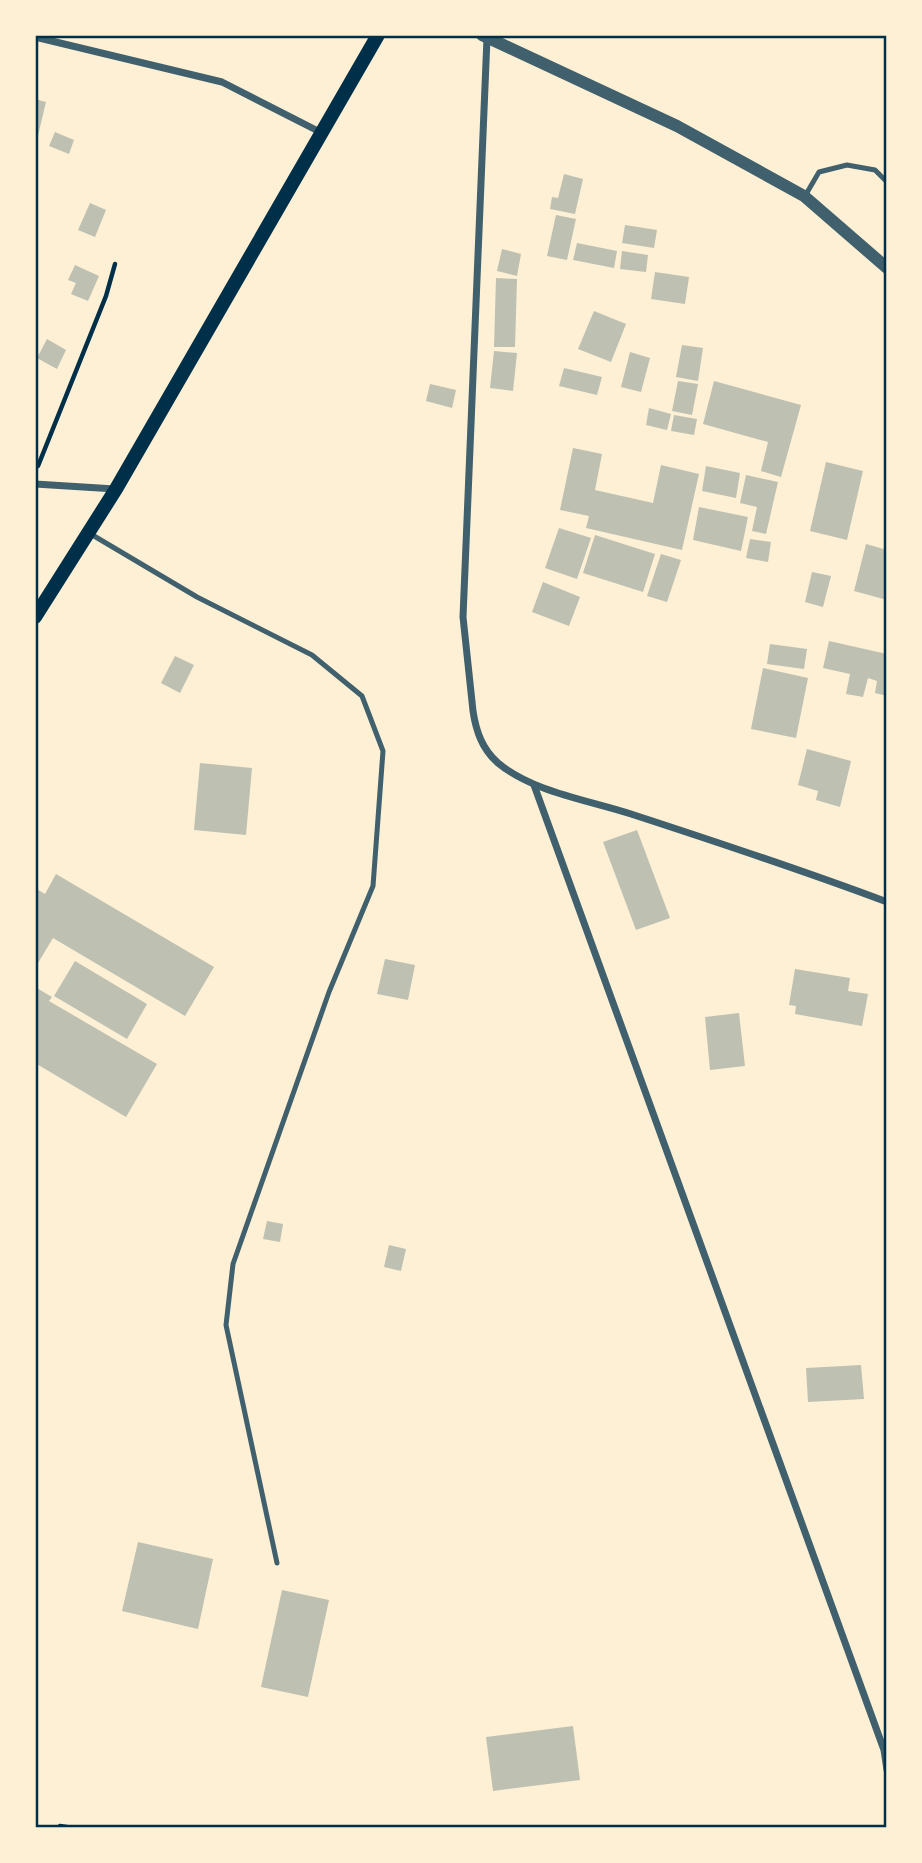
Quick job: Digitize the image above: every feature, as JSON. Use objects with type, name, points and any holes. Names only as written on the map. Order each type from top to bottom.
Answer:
[{"type":"main road","points":[[35,617],[116,489],[378,35]]},
{"type":"street","points":[[887,268],[804,196],[677,127],[484,36],[463,617],[473,711],[483,745],[498,762],[534,785],[806,871],[887,902]]},
{"type":"street","points":[[35,37],[222,82],[322,134]]},
{"type":"street","points":[[35,484],[116,489]]},
{"type":"street","points":[[534,785],[884,1750],[887,1770]]},
{"type":"lane","points":[[804,196],[819,172],[846,165],[887,173]]},
{"type":"lane","points":[[875,170],[887,182]]},
{"type":"lane","points":[[89,533],[197,597],[312,655],[362,696],[383,751],[373,886],[329,992],[233,1264],[226,1325],[277,1563]]},
{"type":"path","points":[[35,474],[106,296],[115,264]]},
{"type":"path","points":[[60,1826],[73,1828]]},
{"type":"building","points":[[35,99],[46,102],[36,144],[35,144]]},
{"type":"building","points":[[55,132],[74,140],[69,154],[49,146]]},
{"type":"building","points":[[564,174],[583,179],[575,214],[550,209],[552,197],[558,198]]},
{"type":"building","points":[[90,203],[106,210],[95,237],[78,230]]},
{"type":"building","points":[[556,215],[576,219],[567,260],[547,256]]},
{"type":"building","points":[[625,225],[657,230],[654,248],[622,243]]},
{"type":"building","points":[[577,243],[617,251],[614,268],[573,260]]},
{"type":"building","points":[[502,249],[521,254],[517,276],[497,271]]},
{"type":"building","points":[[622,251],[648,255],[646,272],[620,269]]},
{"type":"building","points":[[75,265],[99,276],[88,301],[71,294],[76,283],[68,280]]},
{"type":"building","points":[[655,272],[689,277],[685,304],[651,299]]},
{"type":"building","points":[[496,278],[517,279],[515,347],[494,347]]},
{"type":"building","points":[[594,311],[626,324],[611,362],[578,349]]},
{"type":"building","points":[[47,339],[66,350],[57,369],[37,358]]},
{"type":"building","points":[[682,345],[703,348],[698,381],[676,377]]},
{"type":"building","points":[[494,351],[517,353],[513,391],[490,388]]},
{"type":"building","points":[[630,352],[650,358],[641,392],[621,387]]},
{"type":"building","points":[[564,368],[602,377],[597,395],[559,386]]},
{"type":"building","points":[[678,381],[698,384],[692,415],[672,411]]},
{"type":"building","points":[[714,381],[801,405],[781,477],[761,471],[768,442],[703,424]]},
{"type":"building","points":[[430,384],[456,390],[452,408],[426,401]]},
{"type":"building","points":[[649,408],[671,414],[667,430],[646,425]]},
{"type":"building","points":[[674,415],[697,419],[694,435],[671,431]]},
{"type":"building","points":[[573,448],[602,454],[595,490],[653,503],[661,465],[699,474],[682,550],[586,528],[589,516],[560,510]]},
{"type":"building","points":[[826,462],[863,471],[847,540],[810,531]]},
{"type":"building","points":[[706,466],[740,473],[736,498],[702,491]]},
{"type":"building","points":[[746,475],[778,482],[766,534],[752,531],[757,507],[740,503]]},
{"type":"building","points":[[699,507],[748,517],[741,551],[693,540]]},
{"type":"building","points":[[559,528],[591,538],[577,579],[545,568]]},
{"type":"building","points":[[595,535],[655,554],[643,592],[583,573]]},
{"type":"building","points":[[750,539],[771,542],[768,562],[746,558]]},
{"type":"building","points":[[866,544],[887,550],[887,600],[854,591]]},
{"type":"building","points":[[661,554],[681,560],[667,602],[647,596]]},
{"type":"building","points":[[812,572],[831,576],[823,607],[805,602]]},
{"type":"building","points":[[543,582],[580,597],[569,626],[532,612]]},
{"type":"building","points":[[829,641],[887,654],[887,696],[875,693],[877,681],[868,678],[863,697],[846,694],[850,674],[823,668]]},
{"type":"building","points":[[770,644],[807,649],[804,669],[767,664]]},
{"type":"building","points":[[175,656],[194,665],[180,693],[161,683]]},
{"type":"building","points":[[763,668],[808,678],[796,738],[751,729]]},
{"type":"building","points":[[807,749],[851,761],[840,807],[816,800],[818,791],[798,785]]},
{"type":"building","points":[[200,763],[252,768],[246,835],[194,830]]},
{"type":"building","points":[[637,830],[670,918],[636,930],[603,842]]},
{"type":"building","points":[[56,874],[214,967],[185,1016],[53,938],[35,968],[35,888],[45,894]]},
{"type":"building","points":[[385,959],[415,965],[408,1000],[377,994]]},
{"type":"building","points":[[75,961],[147,1004],[127,1039],[54,996]]},
{"type":"building","points":[[795,969],[850,978],[848,991],[868,994],[862,1026],[795,1014],[796,1006],[789,1005]]},
{"type":"building","points":[[35,987],[52,997],[49,1001],[157,1064],[126,1117],[35,1063]]},
{"type":"building","points":[[739,1013],[745,1066],[710,1070],[705,1017]]},
{"type":"building","points":[[267,1221],[283,1224],[280,1242],[263,1239]]},
{"type":"building","points":[[389,1245],[406,1249],[401,1271],[384,1267]]},
{"type":"building","points":[[861,1365],[864,1399],[808,1402],[806,1368]]},
{"type":"building","points":[[138,1542],[213,1559],[198,1629],[122,1611]]},
{"type":"building","points":[[282,1590],[329,1600],[308,1697],[261,1687]]},
{"type":"building","points":[[573,1726],[580,1780],[493,1791],[486,1737]]}]
